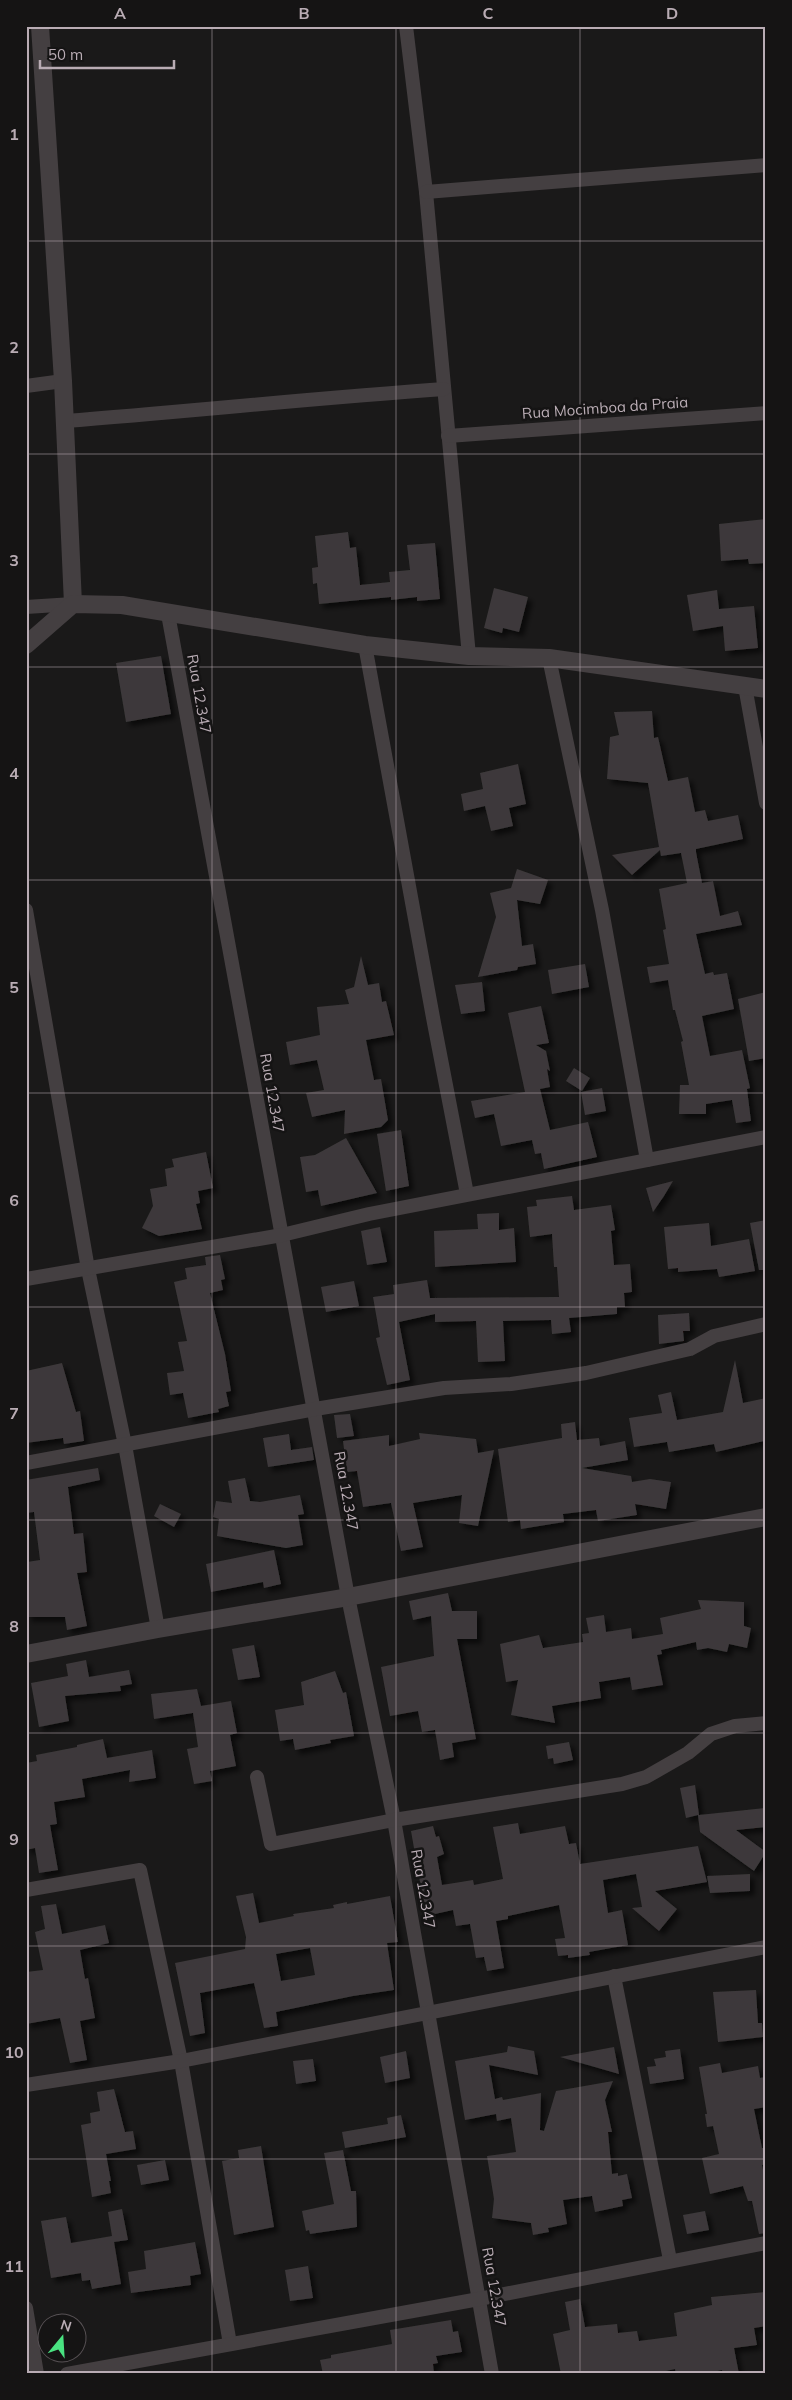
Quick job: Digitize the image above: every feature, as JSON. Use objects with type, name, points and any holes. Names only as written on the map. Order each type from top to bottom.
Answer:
[{"type":"street","points":[[40,26],[63,381],[73,604]]},
{"type":"street","points":[[406,26],[426,192],[469,656]]},
{"type":"street","points":[[426,192],[766,165]]},
{"type":"street","points":[[26,386],[63,381]]},
{"type":"street","points":[[65,421],[206,410],[322,397],[444,389]]},
{"type":"street","name":"Rua Mocimboa da Praia","points":[[448,436],[766,413]]},
{"type":"street","points":[[26,645],[73,604]]},
{"type":"street","points":[[26,607],[73,604],[122,605],[364,645],[469,656],[549,658],[766,689]]},
{"type":"street","name":"Rua 12.347","points":[[168,614],[348,1597],[394,1820],[492,2374]]},
{"type":"street","points":[[364,645],[467,1194]]},
{"type":"street","points":[[549,658],[602,910],[647,1160]]},
{"type":"street","points":[[745,686],[766,803]]},
{"type":"street","points":[[26,910],[88,1269],[125,1444],[158,1629]]},
{"type":"street","points":[[26,1279],[282,1236],[369,1214],[766,1137]]},
{"type":"street","points":[[26,1462],[315,1409],[444,1388],[511,1384],[586,1372],[690,1350],[714,1336],[766,1324]]},
{"type":"street","points":[[26,1654],[158,1629],[348,1597],[766,1517]]},
{"type":"street","points":[[257,1778],[271,1844],[394,1820],[622,1784],[646,1777],[680,1758],[711,1734],[734,1726],[766,1723]]},
{"type":"street","points":[[26,1890],[140,1870],[181,2060],[230,2344]]},
{"type":"street","points":[[26,2086],[181,2060],[766,1947]]},
{"type":"street","points":[[614,1976],[670,2260]]},
{"type":"street","points":[[67,2374],[479,2299],[766,2242]]},
{"type":"street","points":[[26,2308],[37,2374]]},
{"type":"building","points":[[766,519],[766,563],[749,564],[748,559],[721,561],[719,524]]},
{"type":"building","points":[[348,532],[350,548],[356,547],[360,585],[390,582],[389,572],[410,570],[407,545],[435,543],[440,599],[417,601],[417,597],[391,600],[391,597],[319,604],[317,583],[313,584],[312,568],[318,567],[315,536]]},
{"type":"building","points":[[494,588],[528,597],[519,632],[503,628],[502,633],[484,628]]},
{"type":"building","points":[[717,590],[719,609],[754,606],[758,648],[725,651],[723,626],[693,631],[687,595]]},
{"type":"building","points":[[161,656],[171,714],[126,722],[116,663]]},
{"type":"building","points":[[652,711],[654,738],[658,737],[668,781],[688,777],[695,812],[705,810],[708,821],[738,815],[743,839],[696,849],[696,852],[702,883],[713,881],[720,916],[738,911],[742,925],[696,934],[705,974],[713,972],[714,975],[727,973],[734,1009],[702,1016],[710,1056],[742,1050],[750,1088],[747,1089],[751,1121],[736,1123],[732,1100],[706,1104],[706,1114],[679,1114],[680,1085],[689,1085],[681,1042],[683,1041],[675,1010],[673,1010],[668,980],[650,983],[647,967],[669,964],[663,930],[666,929],[659,889],[687,883],[681,853],[661,856],[660,850],[632,875],[612,855],[659,847],[648,783],[607,779],[610,737],[619,735],[614,712]]},
{"type":"building","points":[[518,764],[526,804],[509,808],[513,826],[491,831],[485,806],[464,811],[461,794],[483,789],[480,773]]},
{"type":"building","points":[[517,869],[548,880],[540,904],[517,900],[522,946],[533,944],[536,964],[518,967],[517,970],[478,977],[496,917],[490,893],[511,888]]},
{"type":"building","points":[[361,956],[368,985],[379,983],[382,1002],[386,1001],[394,1035],[366,1040],[374,1080],[381,1079],[388,1120],[381,1127],[344,1134],[345,1110],[312,1117],[306,1093],[324,1090],[317,1060],[290,1065],[286,1042],[320,1035],[317,1007],[349,1004],[345,990],[354,987]]},
{"type":"building","points":[[585,964],[589,987],[552,994],[548,970]]},
{"type":"building","points":[[482,982],[485,1011],[461,1014],[455,985]]},
{"type":"building","points":[[766,992],[766,1058],[749,1061],[738,999]]},
{"type":"building","points":[[541,1006],[549,1043],[536,1045],[546,1051],[550,1071],[547,1069],[550,1087],[540,1089],[550,1130],[588,1122],[597,1157],[544,1169],[541,1153],[535,1154],[532,1140],[501,1146],[494,1114],[475,1118],[471,1101],[525,1092],[508,1013]]},
{"type":"building","points":[[574,1068],[590,1078],[582,1091],[566,1081]]},
{"type":"building","points":[[602,1088],[606,1111],[585,1115],[581,1092]]},
{"type":"building","points":[[401,1130],[409,1186],[386,1191],[377,1134]]},
{"type":"building","points":[[346,1138],[377,1193],[321,1206],[318,1190],[306,1192],[300,1157],[315,1155]]},
{"type":"building","points":[[206,1152],[213,1188],[198,1191],[200,1203],[196,1204],[202,1229],[159,1236],[142,1228],[153,1206],[150,1189],[167,1186],[165,1169],[174,1167],[172,1159]]},
{"type":"building","points":[[673,1181],[664,1196],[653,1212],[646,1188]]},
{"type":"building","points":[[572,1196],[574,1210],[611,1205],[615,1230],[611,1231],[614,1265],[630,1264],[632,1292],[624,1293],[625,1307],[617,1307],[617,1314],[569,1318],[571,1332],[552,1334],[551,1320],[503,1321],[505,1361],[478,1362],[476,1321],[435,1322],[435,1314],[399,1322],[410,1380],[387,1385],[376,1338],[380,1337],[373,1297],[394,1294],[393,1285],[427,1280],[430,1298],[559,1297],[557,1267],[554,1267],[552,1234],[530,1237],[527,1207],[537,1206],[536,1200]]},
{"type":"building","points":[[499,1213],[499,1230],[514,1228],[516,1262],[435,1267],[434,1231],[478,1229],[477,1214]]},
{"type":"building","points":[[766,1220],[766,1270],[759,1270],[750,1223]]},
{"type":"building","points":[[709,1223],[711,1246],[749,1239],[755,1271],[719,1277],[717,1269],[678,1272],[678,1268],[668,1269],[664,1227]]},
{"type":"building","points":[[380,1227],[387,1262],[367,1265],[361,1231]]},
{"type":"building","points":[[220,1255],[225,1279],[221,1280],[223,1290],[210,1293],[225,1354],[231,1391],[226,1392],[229,1406],[218,1409],[219,1412],[188,1418],[183,1393],[170,1395],[167,1373],[184,1371],[178,1342],[187,1341],[174,1282],[187,1279],[185,1268],[206,1265],[205,1257]]},
{"type":"building","points":[[354,1281],[359,1306],[326,1312],[321,1287]]},
{"type":"building","points":[[689,1313],[690,1331],[683,1331],[684,1341],[659,1344],[658,1315]]},
{"type":"building","points":[[735,1360],[743,1403],[766,1398],[764,1441],[716,1452],[714,1444],[669,1452],[667,1442],[634,1447],[629,1418],[662,1413],[658,1395],[671,1392],[677,1420],[723,1412]]},
{"type":"building","points":[[62,1363],[76,1412],[80,1411],[84,1441],[64,1444],[63,1438],[26,1443],[26,1371]]},
{"type":"building","points":[[350,1414],[354,1436],[337,1438],[334,1415]]},
{"type":"building","points":[[575,1422],[577,1440],[599,1438],[600,1446],[625,1441],[628,1460],[582,1468],[631,1476],[632,1482],[650,1479],[671,1482],[666,1509],[635,1504],[637,1515],[598,1521],[596,1510],[563,1514],[564,1522],[521,1529],[520,1520],[508,1522],[498,1449],[562,1438],[561,1424]]},
{"type":"building","points":[[419,1433],[476,1439],[478,1453],[494,1450],[478,1526],[459,1523],[462,1495],[413,1503],[423,1547],[401,1551],[391,1503],[363,1507],[357,1471],[347,1472],[343,1441],[389,1435],[389,1446],[420,1439]]},
{"type":"building","points":[[289,1434],[291,1450],[312,1447],[314,1460],[268,1467],[263,1438]]},
{"type":"building","points":[[98,1468],[100,1480],[68,1487],[74,1534],[83,1533],[87,1572],[77,1573],[87,1626],[67,1630],[65,1617],[27,1617],[27,1562],[40,1560],[34,1512],[26,1513],[26,1480]]},
{"type":"building","points":[[245,1478],[250,1501],[260,1502],[300,1495],[304,1514],[298,1515],[303,1545],[286,1548],[217,1536],[219,1519],[213,1517],[216,1501],[232,1503],[228,1481]]},
{"type":"building","points":[[160,1504],[181,1514],[174,1527],[154,1516]]},
{"type":"building","points":[[274,1550],[281,1584],[264,1588],[263,1582],[211,1592],[206,1564]]},
{"type":"building","points":[[448,1593],[452,1611],[477,1611],[477,1639],[457,1639],[476,1739],[452,1743],[454,1757],[440,1760],[435,1730],[422,1732],[418,1711],[390,1716],[381,1667],[434,1656],[431,1616],[413,1620],[409,1601]]},
{"type":"building","points":[[698,1600],[744,1602],[744,1626],[751,1628],[747,1648],[729,1644],[727,1652],[708,1648],[697,1650],[696,1642],[661,1650],[662,1654],[657,1655],[663,1685],[632,1690],[630,1677],[599,1682],[601,1698],[552,1706],[555,1723],[511,1715],[518,1680],[506,1682],[500,1644],[539,1635],[543,1648],[583,1642],[582,1634],[589,1633],[586,1618],[604,1615],[606,1632],[631,1628],[632,1639],[663,1634],[660,1618],[701,1609]]},
{"type":"building","points":[[254,1645],[260,1677],[238,1680],[232,1649]]},
{"type":"building","points":[[86,1660],[89,1677],[129,1670],[132,1684],[120,1686],[121,1691],[65,1696],[69,1721],[39,1727],[31,1683],[68,1676],[66,1664]]},
{"type":"building","points":[[335,1671],[343,1693],[346,1692],[354,1736],[330,1740],[331,1743],[295,1750],[293,1739],[280,1741],[275,1710],[304,1705],[301,1682]]},
{"type":"building","points":[[197,1689],[201,1706],[231,1701],[237,1733],[230,1735],[236,1766],[210,1771],[212,1781],[194,1784],[187,1749],[198,1747],[193,1713],[154,1719],[151,1694]]},
{"type":"building","points":[[103,1739],[107,1758],[152,1750],[156,1778],[129,1782],[130,1770],[82,1779],[85,1797],[54,1802],[57,1824],[50,1825],[58,1870],[39,1873],[35,1848],[26,1850],[26,1763],[37,1761],[36,1755],[77,1747],[77,1745]]},
{"type":"building","points":[[569,1742],[573,1760],[554,1764],[553,1758],[548,1759],[546,1746]]},
{"type":"building","points":[[695,1785],[699,1815],[765,1808],[766,1827],[736,1830],[766,1852],[754,1871],[700,1832],[698,1815],[686,1818],[680,1788]]},
{"type":"building","points":[[518,1823],[520,1834],[565,1826],[569,1844],[576,1843],[580,1864],[698,1846],[707,1882],[655,1891],[677,1909],[659,1931],[632,1908],[642,1907],[636,1874],[603,1880],[608,1913],[622,1910],[628,1945],[589,1952],[590,1955],[568,1958],[568,1955],[558,1956],[555,1939],[565,1938],[559,1905],[508,1916],[508,1919],[496,1921],[504,1968],[487,1971],[484,1957],[476,1958],[470,1924],[456,1926],[453,1910],[426,1916],[411,1831],[433,1826],[436,1837],[439,1836],[444,1854],[437,1857],[442,1885],[473,1880],[474,1885],[503,1879],[493,1827]]},
{"type":"building","points":[[750,1874],[750,1891],[710,1893],[707,1876]]},
{"type":"building","points":[[253,1893],[259,1923],[294,1916],[293,1914],[334,1908],[333,1905],[347,1902],[347,1904],[390,1896],[398,1942],[387,1943],[394,1990],[353,1996],[276,2012],[278,2026],[264,2028],[254,1983],[200,1993],[205,2033],[190,2036],[175,1963],[245,1949],[246,1937],[236,1896]],"holes":[[[310,1948],[315,1975],[281,1981],[276,1954]]]},
{"type":"building","points":[[56,1904],[62,1934],[105,1925],[109,1943],[80,1950],[85,1979],[88,1978],[95,2018],[80,2021],[87,2060],[70,2063],[60,2018],[26,2024],[26,1972],[43,1970],[35,1932],[45,1929],[41,1906]]},
{"type":"building","points":[[756,1990],[758,2023],[762,2023],[763,2037],[718,2042],[713,1992]]},
{"type":"building","points":[[508,2046],[534,2051],[538,2075],[489,2065],[495,2099],[502,2097],[503,2100],[541,2093],[540,2130],[544,2131],[556,2091],[613,2081],[605,2100],[612,2132],[608,2132],[612,2174],[618,2173],[618,2176],[627,2174],[632,2198],[622,2200],[623,2206],[595,2212],[592,2196],[563,2200],[567,2224],[548,2228],[549,2232],[533,2235],[531,2223],[492,2218],[494,2199],[487,2156],[516,2152],[511,2118],[497,2121],[496,2114],[465,2120],[455,2061],[507,2052]]},
{"type":"building","points":[[614,2047],[619,2074],[560,2057]]},
{"type":"building","points":[[680,2049],[684,2079],[650,2084],[647,2067],[656,2066],[654,2059],[666,2057],[665,2051]]},
{"type":"building","points":[[406,2051],[410,2078],[385,2083],[380,2057]]},
{"type":"building","points":[[313,2059],[316,2081],[296,2084],[293,2061]]},
{"type":"building","points":[[720,2063],[722,2073],[758,2066],[760,2078],[766,2077],[766,2107],[754,2109],[762,2148],[766,2148],[766,2164],[762,2165],[766,2185],[766,2233],[759,2234],[752,2201],[748,2201],[743,2186],[710,2194],[702,2158],[719,2154],[713,2126],[707,2127],[705,2114],[707,2114],[699,2067]]},
{"type":"building","points":[[114,2089],[125,2132],[133,2131],[136,2149],[106,2154],[111,2181],[109,2181],[111,2193],[92,2197],[81,2125],[91,2123],[90,2113],[100,2111],[97,2092]]},
{"type":"building","points":[[401,2115],[406,2137],[345,2148],[342,2132],[388,2124],[387,2118]]},
{"type":"building","points":[[261,2146],[274,2227],[234,2235],[222,2161],[239,2158],[238,2150]]},
{"type":"building","points":[[343,2150],[351,2191],[356,2191],[357,2227],[310,2234],[309,2230],[306,2231],[302,2211],[334,2204],[324,2153]]},
{"type":"building","points":[[165,2160],[169,2180],[141,2185],[137,2165]]},
{"type":"building","points":[[122,2209],[128,2240],[114,2242],[121,2284],[92,2289],[90,2280],[82,2281],[81,2273],[51,2278],[41,2221],[66,2217],[71,2243],[112,2236],[108,2212]]},
{"type":"building","points":[[705,2211],[709,2230],[687,2234],[683,2215]]},
{"type":"building","points":[[195,2242],[201,2274],[190,2276],[191,2285],[131,2293],[128,2272],[146,2269],[144,2251]]},
{"type":"building","points":[[308,2266],[313,2298],[290,2301],[285,2270]]},
{"type":"building","points":[[766,2292],[766,2326],[754,2328],[757,2345],[734,2348],[739,2374],[723,2374],[722,2370],[703,2374],[676,2374],[675,2369],[652,2374],[561,2374],[553,2334],[570,2330],[565,2302],[580,2299],[585,2327],[617,2324],[618,2333],[637,2331],[639,2341],[677,2336],[674,2313],[712,2305],[711,2297]]},
{"type":"building","points":[[451,2320],[453,2332],[458,2331],[462,2352],[436,2356],[438,2363],[433,2364],[434,2374],[323,2374],[320,2360],[331,2358],[331,2355],[392,2344],[390,2330]]}]
